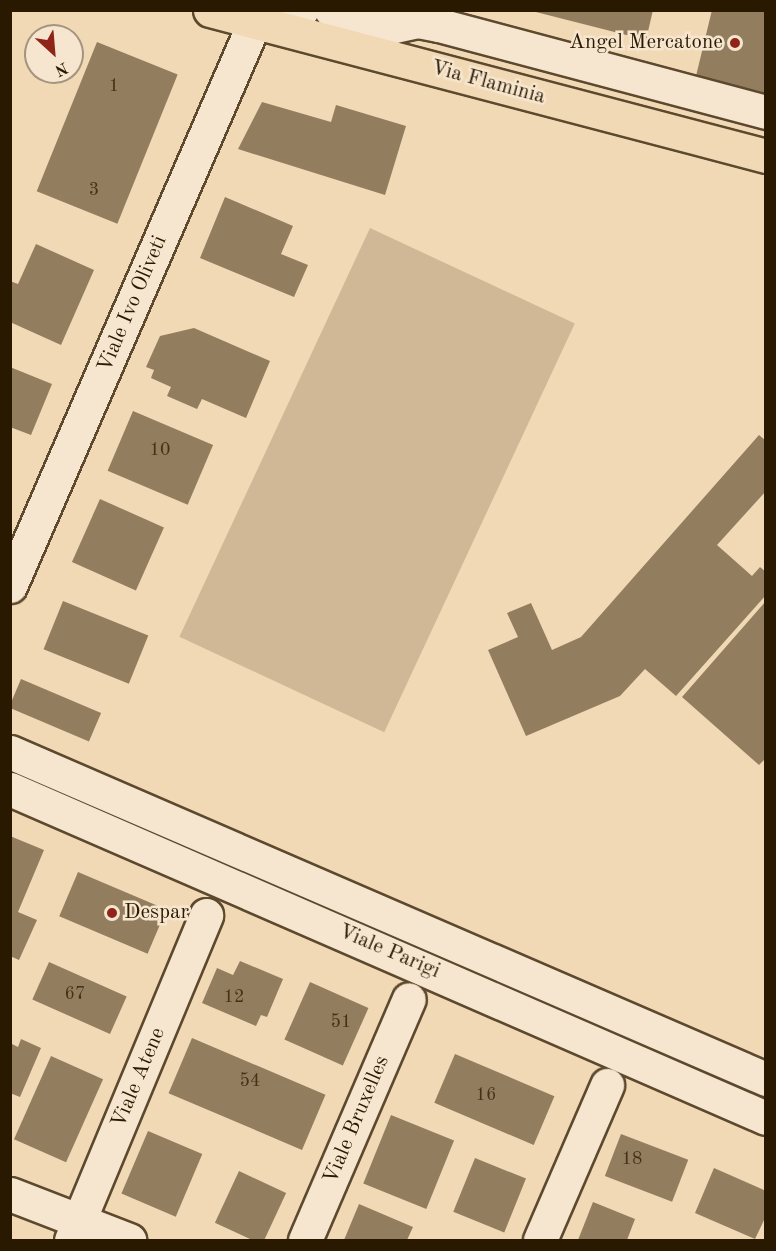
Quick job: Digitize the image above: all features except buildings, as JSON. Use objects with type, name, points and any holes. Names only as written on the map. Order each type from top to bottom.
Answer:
[{"type":"main road","name":"Via Flaminia","points":[[210,10],[765,156]]},
{"type":"street","points":[[255,21],[302,10]]},
{"type":"street","points":[[331,10],[394,26],[418,21],[439,25],[765,112]]},
{"type":"street","name":"Viale Ivo Oliveti","points":[[10,586],[255,21]]},
{"type":"street","name":"Viale Parigi","points":[[10,752],[765,1079]]},
{"type":"street","name":"Viale Parigi","points":[[10,789],[765,1118]]},
{"type":"street","name":"Viale Atene","points":[[75,1231],[206,915]]},
{"type":"street","name":"Viale Bruxelles","points":[[305,1240],[409,999]]},
{"type":"street","points":[[540,1240],[607,1085]]},
{"type":"street","points":[[10,1194],[75,1231],[129,1240]]},
{"type":"shaded area","points":[[370,228],[575,324],[384,732],[179,637]]},
{"type":"place","name":"Angel Mercatone","points":[[735,43]]},
{"type":"place","name":"Despar","points":[[112,913]]}]
